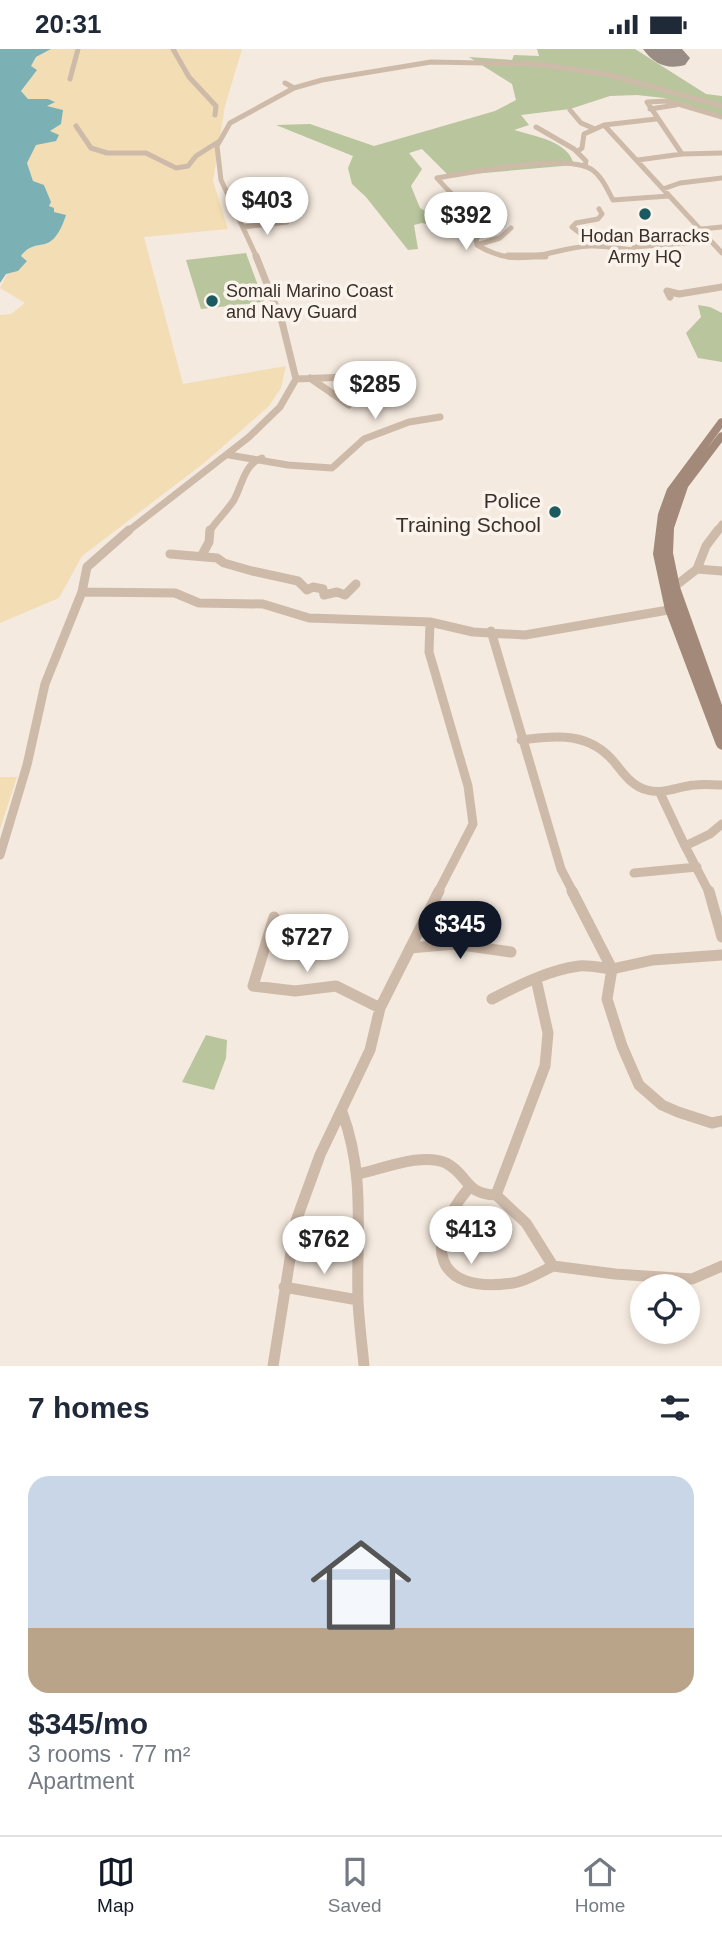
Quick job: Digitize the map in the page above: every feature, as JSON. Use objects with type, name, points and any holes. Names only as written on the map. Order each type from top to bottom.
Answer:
[{"type":"main road","points":[[722,421],[672,489],[663,514],[658,562],[722,722]]},
{"type":"main road","points":[[722,435],[683,487],[673,510],[668,553],[676,609],[722,745]]},
{"type":"street","points":[[70,79],[78,49]]},
{"type":"street","points":[[173,49],[189,77],[216,106],[215,115]]},
{"type":"street","points":[[0,855],[27,765],[45,684],[82,592],[87,567],[100,553],[229,455],[280,407],[296,379],[281,317],[217,164],[218,142],[223,130],[230,123],[294,88],[322,80],[464,59],[536,64],[606,74],[722,106]]},
{"type":"street","points":[[285,83],[294,88]]},
{"type":"street","points":[[682,154],[650,109],[679,104],[722,117]]},
{"type":"street","points":[[570,110],[581,123],[595,129]]},
{"type":"street","points":[[577,152],[582,148],[584,134],[604,125],[656,119]]},
{"type":"street","points":[[604,125],[722,253]]},
{"type":"street","points":[[76,126],[91,148],[107,153],[146,153],[176,168],[188,166],[196,156],[218,142]]},
{"type":"street","points":[[536,127],[544,134],[569,143],[586,161],[585,166]]},
{"type":"street","points":[[638,160],[682,154],[719,154],[722,161]]},
{"type":"street","points":[[477,245],[476,240],[482,230],[474,215],[456,201],[437,179],[515,166],[585,166],[598,174],[613,200],[669,196]]},
{"type":"street","points":[[663,189],[688,181],[722,178]]},
{"type":"street","points":[[589,246],[589,240],[572,227],[576,223],[598,219],[602,214],[599,209]]},
{"type":"street","points":[[244,227],[287,222]]},
{"type":"street","points":[[701,229],[722,227]]},
{"type":"street","points":[[477,245],[500,238],[511,228]]},
{"type":"street","points":[[477,245],[486,251],[527,258],[589,246],[634,250],[634,247],[711,241]]},
{"type":"street","points":[[670,297],[667,291],[679,294],[722,287]]},
{"type":"street","points":[[296,379],[373,376]]},
{"type":"street","points":[[310,378],[349,405]]},
{"type":"street","points":[[229,455],[262,458],[273,463],[297,466],[332,467],[364,439],[410,422],[440,417]]},
{"type":"street","points":[[202,555],[209,543],[209,531],[234,500],[235,492],[246,471],[256,460],[262,458]]},
{"type":"street","points":[[674,587],[697,569],[706,545],[722,524]]},
{"type":"street","points":[[170,554],[223,559],[224,563],[298,581],[307,590],[320,587],[324,595],[337,592],[345,595],[356,584]]},
{"type":"street","points":[[697,569],[722,571]]},
{"type":"street","points":[[82,592],[175,593],[200,603],[247,602],[309,618],[430,622],[473,632],[525,635],[676,609]]},
{"type":"street","points":[[272,1366],[296,1221],[320,1155],[370,1049],[380,1008],[471,832],[474,818],[468,786],[429,652],[430,622]]},
{"type":"street","points":[[491,631],[561,869],[612,969],[607,999],[622,1046],[639,1085],[662,1105],[712,1122],[722,1121]]},
{"type":"street","points":[[521,740],[550,736],[585,737],[600,746],[626,779],[644,790],[660,793],[684,787],[722,785]]},
{"type":"street","points":[[660,793],[708,888],[722,937]]},
{"type":"street","points":[[685,846],[712,833],[722,824]]},
{"type":"street","points":[[634,873],[697,867]]},
{"type":"street","points":[[274,917],[253,986],[295,991],[336,986],[380,1008]]},
{"type":"street","points":[[410,948],[455,944],[511,952]]},
{"type":"street","points":[[492,999],[513,987],[536,979],[590,966],[612,969],[653,960],[722,955]]},
{"type":"street","points":[[496,1195],[545,1066],[548,1033],[536,979]]},
{"type":"street","points":[[342,1112],[354,1141],[358,1174],[358,1300],[365,1366]]},
{"type":"street","points":[[358,1174],[434,1160],[452,1167],[468,1189],[484,1196],[496,1195],[526,1223],[553,1266]]},
{"type":"street","points":[[468,1189],[450,1212],[442,1252],[446,1271],[453,1277],[473,1284],[506,1285],[553,1266],[615,1274],[692,1279],[722,1266]]},
{"type":"street","points":[[284,1287],[358,1300]]},
{"type":"green space","points":[[537,49],[635,49],[706,94],[722,96],[722,116],[664,98],[610,96],[570,109],[521,115],[529,125],[514,130],[558,145],[571,157],[574,165],[449,176],[422,149],[409,153],[422,169],[411,186],[420,208],[442,221],[449,229],[422,223],[414,225],[418,249],[408,250],[366,197],[352,184],[348,168],[353,156],[276,125],[310,124],[374,146],[495,111],[516,100],[512,84],[469,57],[512,60],[514,55],[539,56]]},
{"type":"green space","points":[[246,253],[264,302],[201,309],[186,260]]},
{"type":"green space","points":[[698,305],[722,313],[722,362],[698,358],[686,333],[701,317]]},
{"type":"green space","points":[[206,1035],[227,1040],[226,1058],[214,1090],[182,1082]]},
{"type":"sand","points":[[51,49],[242,49],[225,106],[213,181],[228,229],[144,237],[183,384],[286,366],[281,388],[269,406],[204,463],[82,556],[59,598],[0,623],[0,315],[11,314],[25,303],[0,288],[7,274],[18,271],[27,260],[21,256],[27,250],[50,242],[55,237],[65,216],[54,212],[49,206],[51,202],[44,185],[33,181],[27,163],[36,144],[42,144],[52,134],[50,131],[61,124],[62,110],[46,106],[54,102],[48,99],[28,99],[21,91],[36,70],[31,66],[36,57]]},
{"type":"sand","points":[[0,777],[17,777],[0,829]]},
{"type":"water","points":[[0,49],[51,49],[36,57],[31,66],[37,70],[21,91],[28,99],[48,99],[55,102],[47,106],[63,110],[61,124],[50,131],[59,135],[56,141],[36,145],[27,163],[33,181],[44,185],[51,202],[49,206],[54,208],[54,212],[66,215],[55,237],[50,242],[27,250],[21,256],[27,261],[18,271],[6,274],[0,283]]},
{"type":"runway","points":[[660,49],[673,58]]},
{"type":"place","name":"Hodan Barracks Army HQ","points":[[645,214]]},
{"type":"place","name":"Somali Marino Coast and Navy Guard","points":[[212,301]]},
{"type":"place","name":"Police Training School","points":[[555,512]]}]
